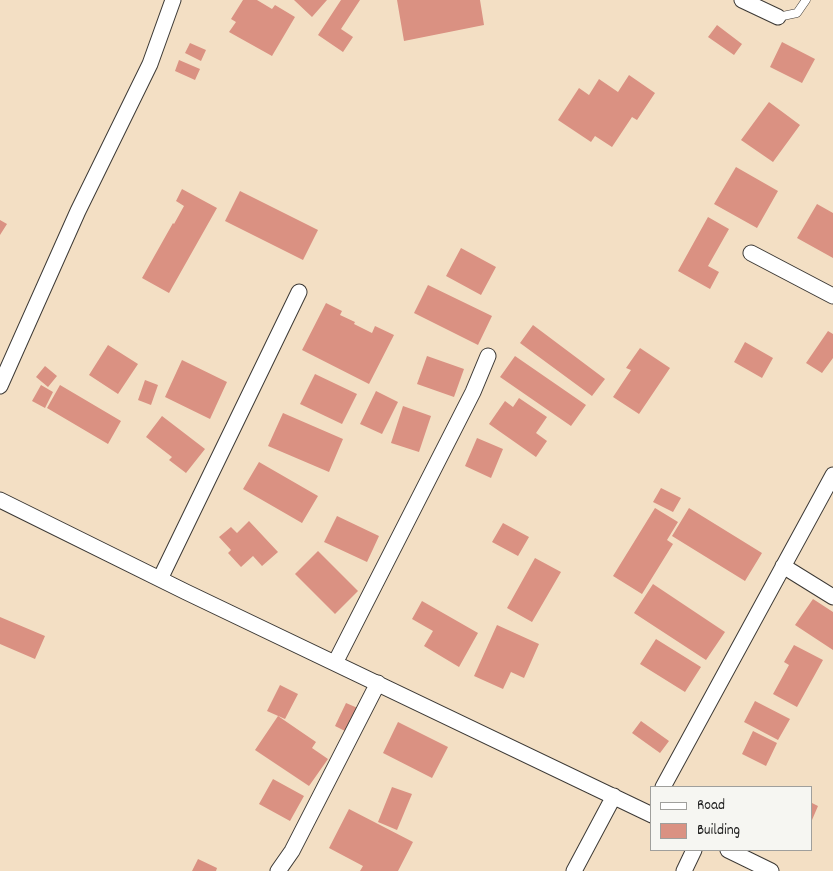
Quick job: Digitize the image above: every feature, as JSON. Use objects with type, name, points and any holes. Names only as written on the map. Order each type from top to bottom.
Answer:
[{"type":"street","points":[[0,386],[78,211],[150,64],[173,0]]},
{"type":"street","points":[[742,0],[778,17]]},
{"type":"street","points":[[751,253],[833,296]]},
{"type":"street","points":[[160,579],[299,292]]},
{"type":"street","points":[[335,663],[473,392],[488,356]]},
{"type":"street","points":[[664,786],[833,475]]},
{"type":"street","points":[[0,500],[335,663],[650,812]]},
{"type":"street","points":[[783,566],[833,597]]},
{"type":"street","points":[[278,871],[292,851],[378,683]]},
{"type":"street","points":[[574,871],[614,796]]},
{"type":"street","points":[[684,871],[694,851]]},
{"type":"street","points":[[730,851],[771,871]]},
{"type":"lane","points":[[778,17],[797,13],[806,0]]},
{"type":"building","points":[[243,0],[257,0],[272,9],[275,5],[295,17],[272,56],[229,32],[236,22],[231,19]]},
{"type":"building","points":[[294,0],[327,0],[312,17]]},
{"type":"building","points":[[341,0],[360,0],[341,29],[353,37],[343,52],[318,35]]},
{"type":"building","points":[[397,0],[480,0],[484,25],[404,41]]},
{"type":"building","points":[[717,25],[742,44],[734,55],[708,37]]},
{"type":"building","points":[[782,42],[815,59],[802,83],[770,67]]},
{"type":"building","points":[[190,43],[206,50],[201,61],[185,53]]},
{"type":"building","points":[[179,60],[200,69],[195,80],[175,71]]},
{"type":"building","points":[[629,75],[655,93],[637,120],[632,117],[612,147],[595,136],[591,142],[558,120],[579,88],[589,95],[599,79],[618,92]]},
{"type":"building","points":[[769,102],[800,125],[773,162],[741,140]]},
{"type":"building","points":[[736,167],[778,191],[757,228],[714,204]]},
{"type":"building","points":[[182,189],[217,208],[169,293],[142,278],[184,206],[176,201]]},
{"type":"building","points":[[240,191],[318,230],[303,260],[225,221]]},
{"type":"building","points":[[817,204],[833,213],[833,258],[797,238]]},
{"type":"building","points":[[708,217],[729,229],[708,266],[719,272],[710,289],[678,271]]},
{"type":"building","points":[[0,220],[7,224],[0,235]]},
{"type":"building","points":[[461,248],[496,267],[481,295],[446,276]]},
{"type":"building","points":[[428,285],[492,316],[478,345],[414,313]]},
{"type":"building","points":[[326,303],[342,311],[340,315],[372,333],[375,326],[394,335],[369,384],[302,350]]},
{"type":"building","points":[[533,325],[605,379],[592,396],[520,343]]},
{"type":"building","points":[[828,331],[833,334],[833,358],[822,373],[806,363]]},
{"type":"building","points":[[745,342],[773,358],[762,378],[734,362]]},
{"type":"building","points":[[108,345],[138,364],[118,394],[89,375]]},
{"type":"building","points":[[640,348],[670,368],[639,414],[613,397],[631,370],[626,368]]},
{"type":"building","points":[[427,356],[464,369],[454,397],[417,384]]},
{"type":"building","points":[[515,356],[586,405],[571,426],[500,377]]},
{"type":"building","points":[[182,360],[227,382],[210,419],[165,397]]},
{"type":"building","points":[[45,366],[57,376],[48,387],[36,377]]},
{"type":"building","points":[[315,374],[357,394],[342,424],[300,404]]},
{"type":"building","points":[[145,380],[158,385],[151,405],[138,400]]},
{"type":"building","points":[[41,385],[53,392],[45,408],[32,401]]},
{"type":"building","points":[[60,385],[121,421],[108,444],[47,408]]},
{"type":"building","points":[[376,391],[398,402],[382,434],[360,424]]},
{"type":"building","points":[[519,398],[547,417],[536,433],[547,441],[536,457],[489,424],[505,401],[513,407]]},
{"type":"building","points":[[403,406],[431,416],[419,452],[391,443]]},
{"type":"building","points":[[283,413],[343,439],[329,472],[268,446]]},
{"type":"building","points":[[162,416],[205,449],[186,473],[169,460],[172,457],[146,437]]},
{"type":"building","points":[[477,438],[503,449],[491,478],[465,466]]},
{"type":"building","points":[[259,462],[318,496],[302,523],[243,489]]},
{"type":"building","points":[[661,488],[681,498],[673,512],[653,502]]},
{"type":"building","points":[[655,508],[678,522],[667,540],[673,544],[642,594],[613,576]]},
{"type":"building","points":[[689,508],[762,553],[745,581],[672,536]]},
{"type":"building","points":[[337,516],[379,536],[367,562],[324,542]]},
{"type":"building","points":[[249,521],[278,552],[262,566],[253,556],[241,567],[228,553],[231,550],[219,537],[231,527],[237,533]]},
{"type":"building","points":[[503,523],[529,537],[518,556],[492,542]]},
{"type":"building","points":[[318,551],[358,591],[335,614],[295,574]]},
{"type":"building","points":[[535,558],[561,572],[532,622],[507,608]]},
{"type":"building","points":[[653,584],[725,632],[706,660],[634,613]]},
{"type":"building","points":[[813,599],[833,612],[833,650],[795,625]]},
{"type":"building","points":[[422,601],[478,633],[459,667],[424,646],[433,631],[412,619]]},
{"type":"building","points":[[0,617],[45,636],[35,659],[0,644]]},
{"type":"building","points":[[497,625],[539,644],[524,678],[511,672],[503,689],[474,676]]},
{"type":"building","points":[[656,639],[701,667],[685,692],[640,664]]},
{"type":"building","points":[[794,645],[823,660],[797,707],[773,694],[789,665],[784,662]]},
{"type":"building","points":[[280,685],[298,694],[285,719],[267,711]]},
{"type":"building","points":[[755,701],[790,719],[778,740],[744,722]]},
{"type":"building","points":[[346,703],[360,709],[349,733],[335,726]]},
{"type":"building","points":[[278,716],[316,742],[312,748],[328,759],[309,786],[255,750]]},
{"type":"building","points":[[641,721],[669,741],[660,753],[632,733]]},
{"type":"building","points":[[398,722],[448,747],[432,778],[383,753]]},
{"type":"building","points":[[753,731],[777,743],[766,766],[742,754]]},
{"type":"building","points":[[273,779],[304,796],[290,821],[259,804]]},
{"type":"building","points":[[392,787],[412,794],[397,830],[378,822]]},
{"type":"building","points":[[813,804],[818,806],[813,818]]},
{"type":"building","points":[[349,809],[413,842],[398,871],[360,871],[363,866],[329,848]]},
{"type":"building","points":[[198,859],[217,868],[216,871],[192,871]]}]
